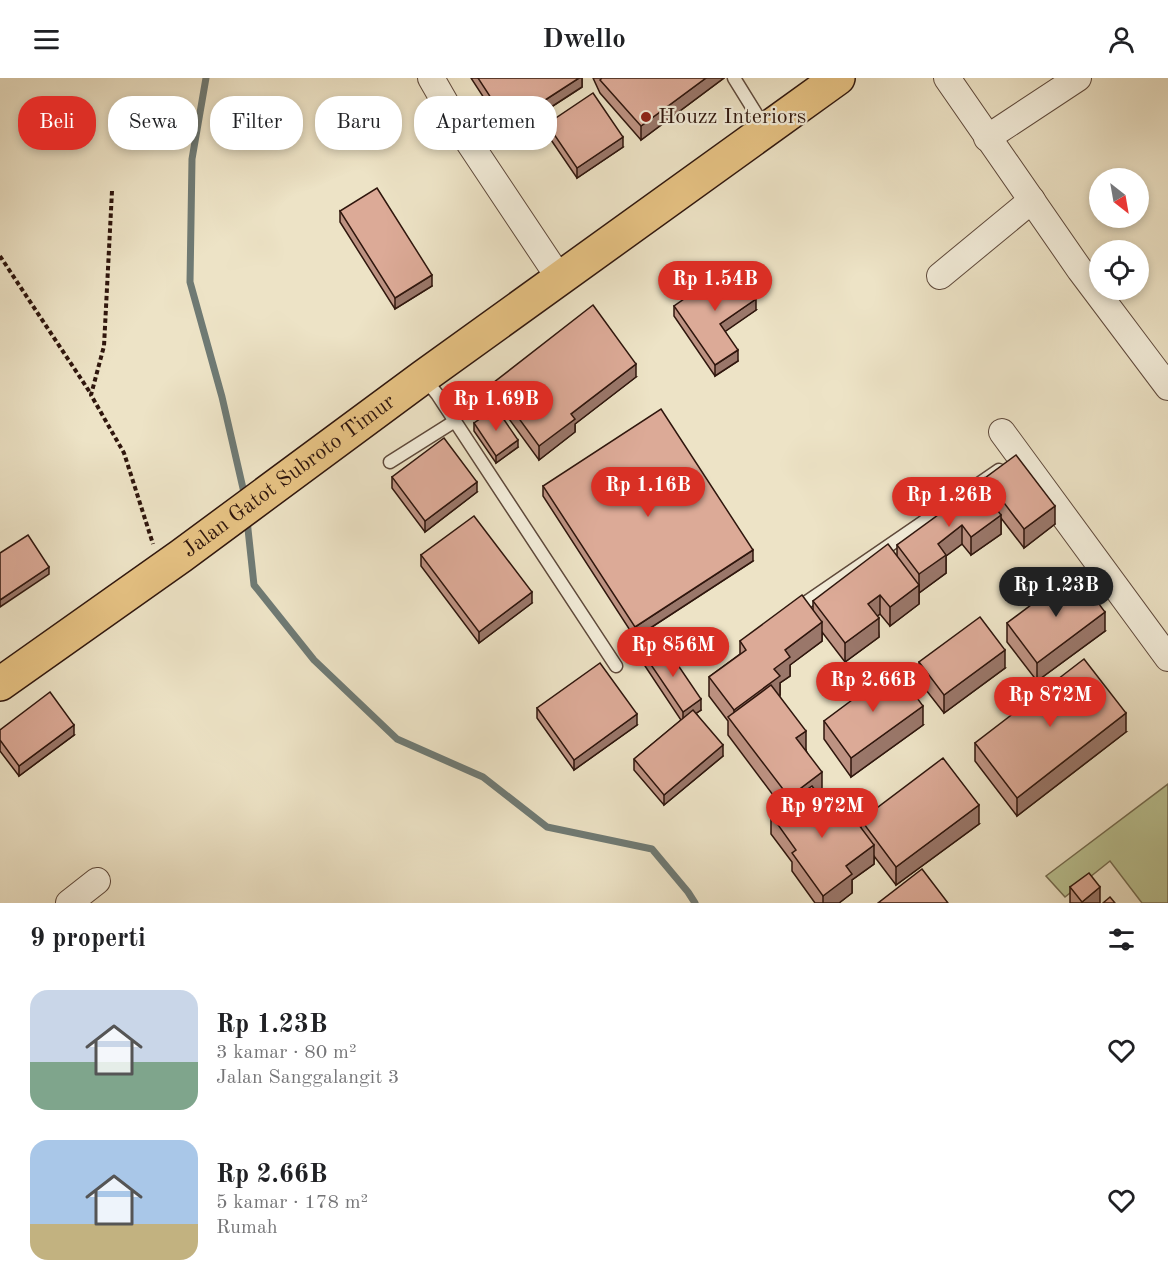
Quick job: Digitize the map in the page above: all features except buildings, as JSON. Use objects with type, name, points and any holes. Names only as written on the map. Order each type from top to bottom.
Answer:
[{"type":"highway","name":"Jalan Gatot Subroto Timur","points":[[0,684],[838,78]]},
{"type":"street","points":[[431,78],[462,132],[560,279]]},
{"type":"street","points":[[946,78],[1080,270],[1168,387]]},
{"type":"street","points":[[987,138],[1078,78]]},
{"type":"street","points":[[940,276],[1032,200]]},
{"type":"street","points":[[1002,432],[1168,658]]},
{"type":"street","points":[[69,903],[97,881]]},
{"type":"lane","points":[[734,78],[766,129]]},
{"type":"lane","points":[[423,377],[455,421],[616,666]]},
{"type":"lane","points":[[390,462],[455,421]]},
{"type":"lane","points":[[782,619],[1019,456]]},
{"type":"path","points":[[91,395],[104,346],[112,191]]},
{"type":"path","points":[[0,256],[91,395],[124,453],[171,562]]},
{"type":"green space","points":[[1168,784],[1168,903],[1142,903],[1110,861],[1065,897],[1046,876]]},
{"type":"waterway","points":[[206,78],[192,159],[190,282],[222,397],[245,497]]},
{"type":"waterway","points":[[247,520],[254,585],[314,660],[397,739],[483,777],[547,827],[652,849],[695,903]]},
{"type":"place","name":"Houzz Interiors","points":[[646,117]]}]
